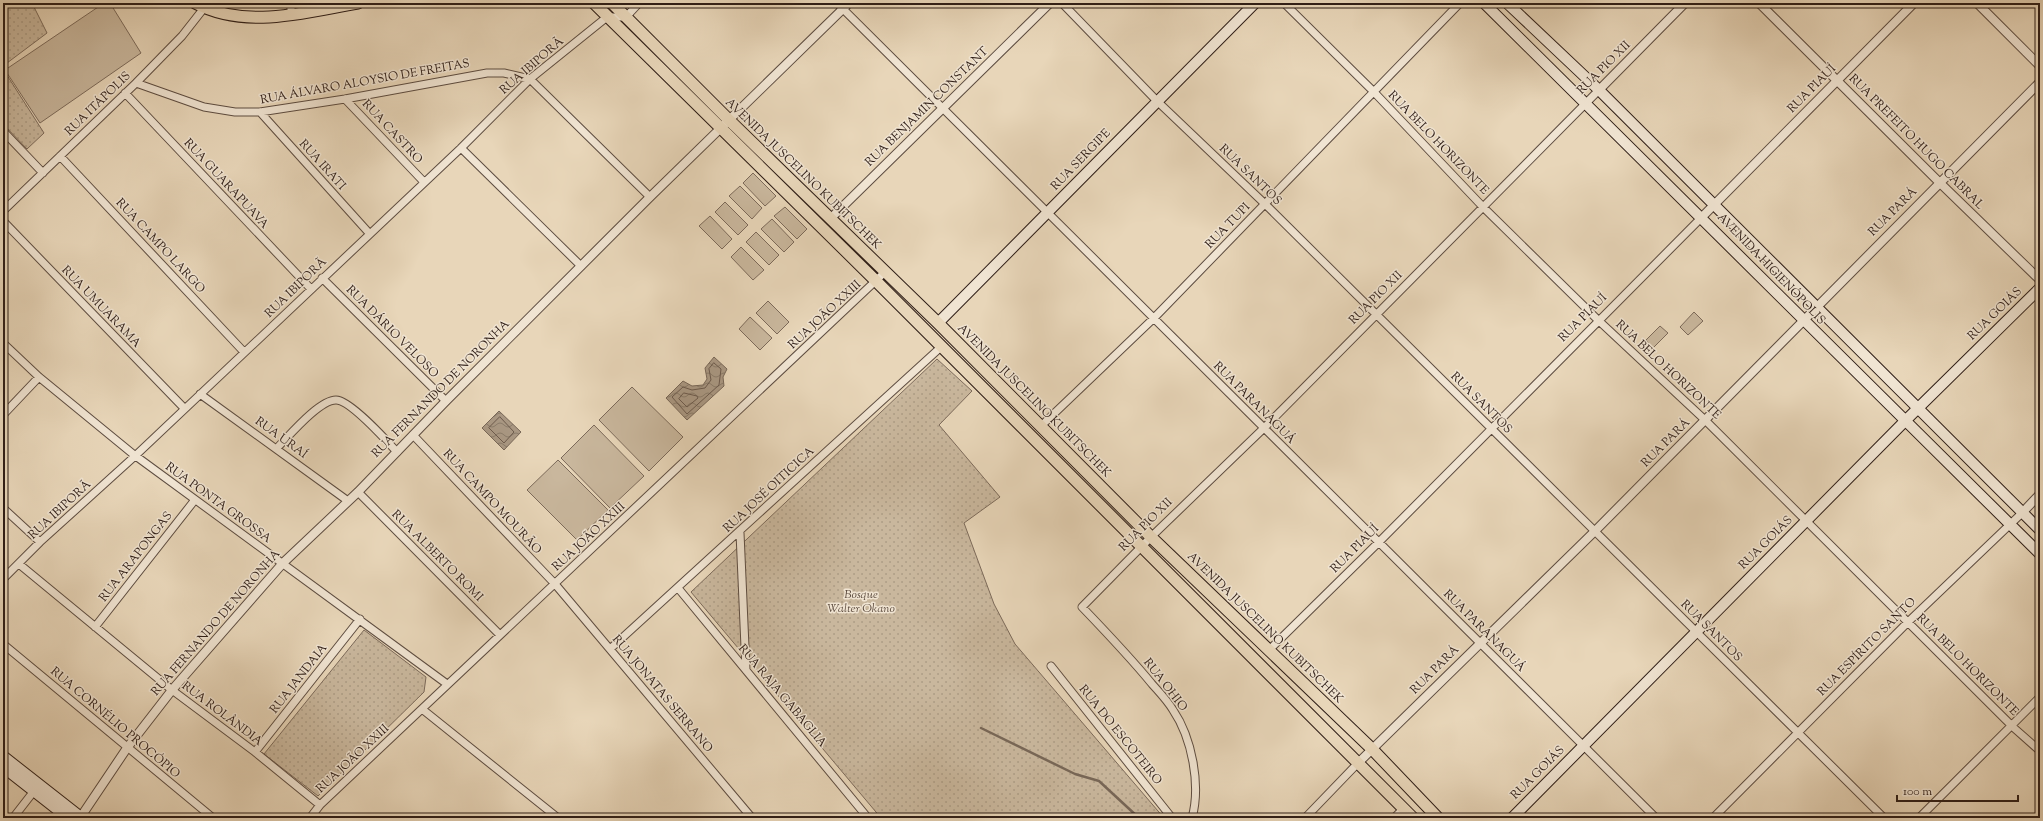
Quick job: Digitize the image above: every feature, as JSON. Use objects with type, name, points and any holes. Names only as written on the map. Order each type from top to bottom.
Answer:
[{"type":"main road","points":[[200,5],[246,18],[271,18],[291,9],[358,3]]},
{"type":"main road","name":"AVENIDA JUSCELINO KUBITSCHEK","points":[[594,3],[938,343],[1414,818]]},
{"type":"main road","points":[[607,17],[611,3]]},
{"type":"main road","name":"AVENIDA JUSCELINO KUBITSCHEK","points":[[611,3],[938,323],[1151,537],[1372,749],[1438,818]]},
{"type":"main road","name":"RUA SERGIPE","points":[[938,323],[1255,3]]},
{"type":"main road","name":"AVENIDA HIGIENÓPOLIS","points":[[1484,3],[1702,217],[1802,320],[1906,420],[2040,554]]},
{"type":"main road","name":"AVENIDA HIGIENÓPOLIS","points":[[1507,3],[1599,90],[1917,409],[2040,530]]},
{"type":"main road","name":"RUA GOIÁS","points":[[1512,818],[1906,420],[2040,288]]},
{"type":"main road","points":[[1195,599],[1220,615],[1250,645],[1260,651],[1268,650]]},
{"type":"main road","points":[[3,756],[81,818]]},
{"type":"main road","points":[[3,767],[68,818]]},
{"type":"street","points":[[607,17],[626,17],[639,3]]},
{"type":"street","name":"RUA PARANAGUÁ","points":[[837,3],[1656,818]]},
{"type":"street","name":"RUA FERNANDO DE NORONHA","points":[[81,818],[127,748],[172,690],[283,562],[358,492],[446,401],[650,197],[849,3]]},
{"type":"street","name":"RUA BENJAMIN CONSTANT","points":[[820,227],[943,109],[1050,3]]},
{"type":"street","name":"RUA SANTOS","points":[[1062,3],[1157,101],[1265,204],[1884,818]]},
{"type":"street","name":"RUA BELO HORIZONTE","points":[[1284,3],[1373,91],[1483,207],[1598,320],[1705,420],[2040,751]]},
{"type":"street","name":"RUA TUPI","points":[[1041,426],[1154,318],[1460,3]]},
{"type":"street","name":"RUA PIO XII","points":[[1082,607],[1141,546],[1264,428],[1685,3]]},
{"type":"street","name":"RUA PREFEITO HUGO CABRAL","points":[[1759,3],[2040,280]]},
{"type":"street","name":"RUA PIAUÍ","points":[[1268,650],[1379,542],[1914,3]]},
{"type":"street","points":[[1977,3],[2040,66]]},
{"type":"street","name":"RUA ITÁPOLIS","points":[[3,211],[136,83],[182,36],[200,5]]},
{"type":"street","name":"RUA IBIPORÃ","points":[[3,579],[40,542],[135,456],[424,181],[461,148],[530,79],[607,17]]},
{"type":"street","name":"RUA ÁLVARO ALOYSIO DE FREITAS","points":[[136,83],[204,107],[235,112],[260,112],[345,99],[487,73],[504,73],[530,79]]},
{"type":"street","points":[[530,79],[650,197]]},
{"type":"street","name":"RUA PARÁ","points":[[1305,818],[1372,749],[1595,531],[1802,320],[2040,82]]},
{"type":"street","name":"RUA GUARAPUAVA","points":[[125,93],[311,289]]},
{"type":"street","name":"RUA CASTRO","points":[[345,99],[424,181]]},
{"type":"street","name":"RUA IRATI","points":[[260,112],[369,233]]},
{"type":"street","points":[[3,131],[43,173]]},
{"type":"street","points":[[461,148],[581,266]]},
{"type":"street","name":"RUA CAMPO LARGO","points":[[60,156],[244,352]]},
{"type":"street","name":"RUA UMUARAMA","points":[[3,221],[184,408]]},
{"type":"street","name":"RUA JOÃO XXIII","points":[[310,818],[320,805],[447,684],[500,636],[885,272]]},
{"type":"street","name":"RUA DÁRIO VELOSO","points":[[322,278],[446,401]]},
{"type":"street","points":[[938,323],[938,343]]},
{"type":"street","name":"RUA PONTA GROSSA","points":[[3,342],[39,377],[135,456],[194,501],[283,562],[447,684]]},
{"type":"street","name":"RUA JOSÉ OITICICA","points":[[610,649],[740,533],[938,343]]},
{"type":"street","points":[[3,415],[39,377]]},
{"type":"street","name":"RUA URAÍ","points":[[200,394],[277,448],[348,501]]},
{"type":"street","points":[[277,448],[320,406],[336,400],[346,403],[397,452]]},
{"type":"street","name":"RUA CAMPO MOURÃO","points":[[413,435],[555,584]]},
{"type":"street","name":"RUA ALBERTO ROMI","points":[[358,492],[500,636]]},
{"type":"street","name":"RUA ESPÍRITO SANTO","points":[[1713,818],[1908,622],[2010,525],[2040,494]]},
{"type":"street","name":"RUA ARAPONGAS","points":[[95,627],[194,501]]},
{"type":"street","points":[[3,508],[40,542]]},
{"type":"street","points":[[740,533],[746,670]]},
{"type":"street","name":"RUA ROLÂNDIA","points":[[18,564],[172,690],[255,752],[320,805]]},
{"type":"street","name":"RUA JONATAS SERRANO","points":[[555,584],[752,818]]},
{"type":"street","name":"RUA RAJA GABAGLIA","points":[[678,588],[868,818]]},
{"type":"street","name":"RUA OHIO","points":[[1082,607],[1126,653],[1173,709],[1179,720],[1188,742],[1196,786],[1196,803],[1192,818]]},
{"type":"street","name":"RUA JANDAIA","points":[[255,752],[360,619]]},
{"type":"street","name":"RUA CORNÉLIO PROCÓPIO","points":[[3,644],[213,818]]},
{"type":"street","name":"RUA DO ESCOTEIRO","points":[[1051,666],[1172,818]]},
{"type":"street","points":[[1919,818],[2040,697]]},
{"type":"street","points":[[422,709],[558,818]]},
{"type":"street","points":[[13,818],[34,791]]},
{"type":"street","points":[[1394,818],[1404,808]]},
{"type":"green space","points":[[3,3],[32,3],[47,33],[3,66]]},
{"type":"green space","points":[[104,3],[110,3],[141,53],[40,123],[5,70]]},
{"type":"green space","points":[[3,69],[44,133],[27,149],[3,124]]},
{"type":"green space","points":[[753,173],[776,196],[765,206],[743,183]]},
{"type":"green space","points":[[740,186],[762,208],[752,219],[729,196]]},
{"type":"green space","points":[[725,202],[748,225],[738,235],[715,212]]},
{"type":"green space","points":[[785,207],[807,229],[797,239],[774,216]]},
{"type":"green space","points":[[710,216],[732,239],[722,249],[699,226]]},
{"type":"green space","points":[[772,219],[794,242],[784,252],[761,229]]},
{"type":"green space","points":[[756,232],[779,255],[769,265],[746,242]]},
{"type":"green space","points":[[741,247],[764,270],[753,280],[731,257]]},
{"type":"green space","points":[[768,301],[789,322],[777,334],[756,313]]},
{"type":"green space","points":[[1694,312],[1703,321],[1688,335],[1680,327]]},
{"type":"green space","points":[[750,317],[772,338],[760,350],[739,329]]},
{"type":"green space","points":[[1660,326],[1668,333],[1653,348],[1646,340]]},
{"type":"green space","name":"Bosque Walter Okano","points":[[937,359],[972,391],[939,425],[1000,497],[964,523],[994,604],[1015,644],[1164,818],[881,818],[691,592]]},
{"type":"green space","points":[[632,387],[683,437],[649,471],[599,420]]},
{"type":"green space","points":[[594,425],[644,476],[610,508],[561,458]]},
{"type":"green space","points":[[558,460],[608,510],[577,540],[527,490]]},
{"type":"green space","points":[[364,630],[426,677],[424,692],[318,796],[264,754]]},
{"type":"water","points":[[714,357],[727,369],[723,377],[724,386],[687,420],[666,398],[683,381],[692,386],[703,385],[707,379],[705,368]]},
{"type":"water","points":[[499,411],[521,432],[504,450],[482,428]]},
{"type":"waterway","points":[[981,728],[1075,774],[1099,781],[1139,818]]}]
